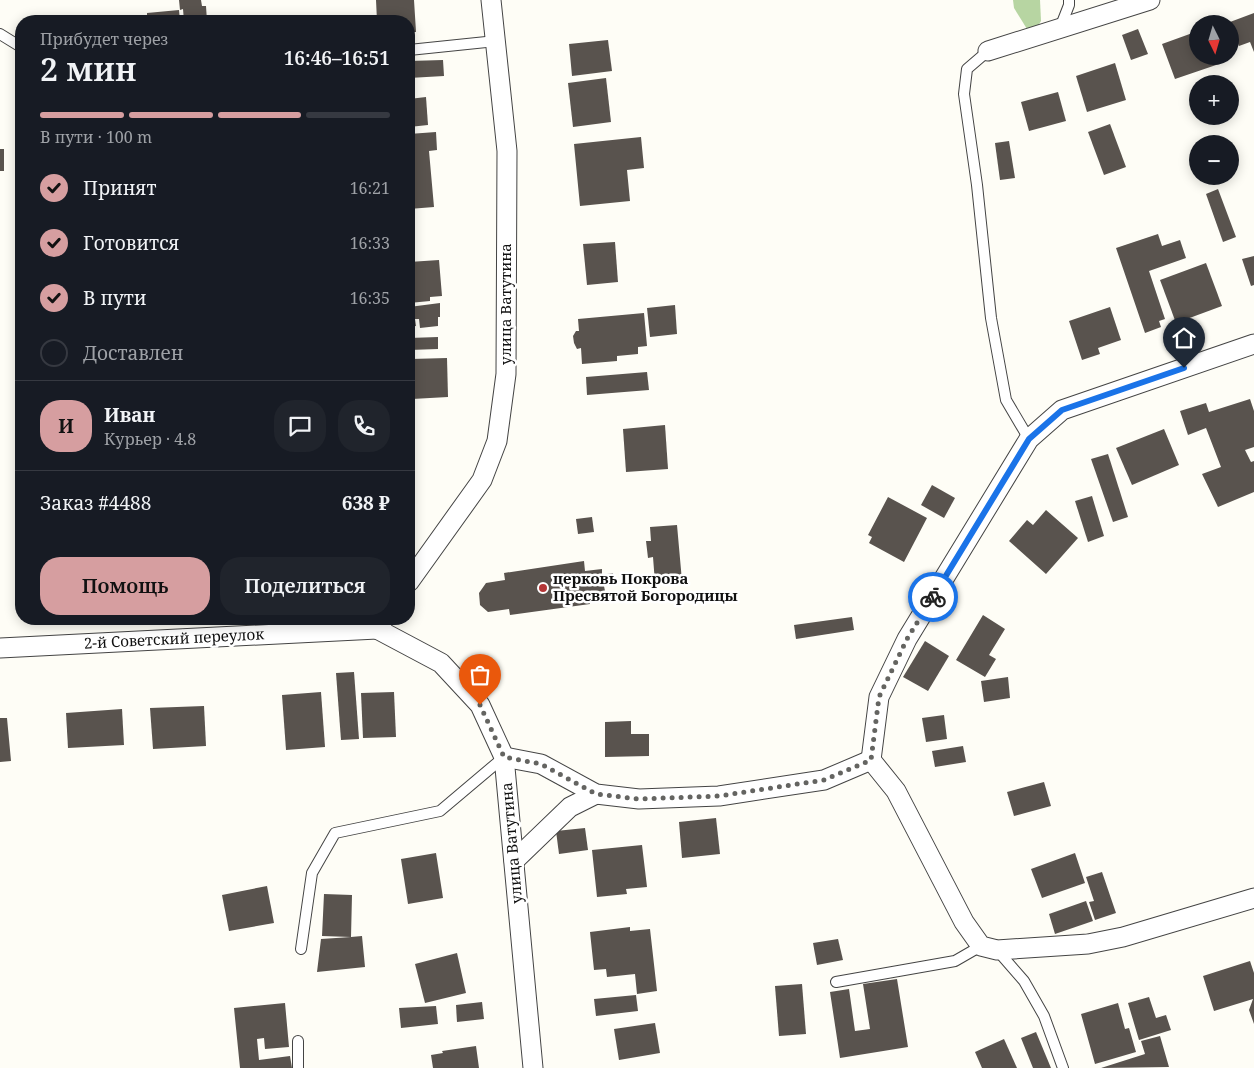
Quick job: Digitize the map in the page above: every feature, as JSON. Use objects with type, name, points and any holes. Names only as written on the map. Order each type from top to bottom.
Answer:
[{"type":"street","name":"улица Ватутина","points":[[415,574],[482,480],[497,441],[506,374],[507,151],[491,0]]},
{"type":"street","points":[[988,51],[1150,0]]},
{"type":"street","points":[[1254,344],[1062,410],[1029,439],[907,639],[879,697],[871,760],[896,791],[964,922],[989,948],[1088,944],[1123,937],[1254,898]]},
{"type":"street","name":"2-й Советский переулок","points":[[0,648],[365,625]]},
{"type":"street","name":"улица Ватутина","points":[[383,625],[441,663],[480,705],[504,757],[533,1068]]},
{"type":"street","points":[[504,757],[541,764],[596,794],[639,799],[719,796],[824,780],[871,760]]},
{"type":"street","points":[[514,861],[570,807],[596,794]]},
{"type":"lane","points":[[1060,29],[1069,0]]},
{"type":"lane","points":[[0,34],[15,43]]},
{"type":"lane","points":[[415,49],[496,41]]},
{"type":"lane","points":[[988,51],[967,69],[964,94],[977,185],[991,318],[1006,400],[1029,439]]},
{"type":"lane","points":[[301,949],[312,873],[335,833],[440,811],[504,757]]},
{"type":"lane","points":[[836,982],[955,961],[989,948],[1024,981],[1044,1016],[1063,1068]]},
{"type":"lane","points":[[298,1041],[298,1068]]},
{"type":"green space","points":[[1013,0],[1040,0],[1041,21],[1035,31],[1027,29],[1014,8]]},
{"type":"building","points":[[179,0],[201,0],[202,6],[206,6],[207,15],[184,15],[183,9],[180,10]]},
{"type":"building","points":[[376,0],[414,0],[415,15],[377,15]]},
{"type":"building","points":[[179,10],[179,15],[147,15],[147,13]]},
{"type":"building","points":[[1254,13],[1254,52],[1250,42],[1239,46],[1239,19]]},
{"type":"building","points":[[1138,29],[1148,54],[1131,60],[1122,35]]},
{"type":"building","points":[[1189,34],[1189,65],[1216,65],[1175,79],[1162,44]]},
{"type":"building","points":[[608,40],[612,71],[572,76],[569,44]]},
{"type":"building","points":[[443,60],[444,76],[415,78],[415,61]]},
{"type":"building","points":[[1115,63],[1126,100],[1087,112],[1076,76]]},
{"type":"building","points":[[606,78],[611,122],[573,127],[568,83]]},
{"type":"building","points":[[1058,92],[1066,121],[1029,131],[1021,102]]},
{"type":"building","points":[[426,97],[428,125],[415,126],[415,98]]},
{"type":"building","points":[[1110,124],[1126,167],[1104,175],[1088,132]]},
{"type":"building","points":[[436,132],[437,150],[429,151],[434,207],[415,209],[415,134]]},
{"type":"building","points":[[641,137],[644,168],[627,170],[630,201],[580,206],[574,144]]},
{"type":"building","points":[[1009,141],[1015,178],[1000,180],[995,143]]},
{"type":"building","points":[[0,149],[4,149],[4,171],[0,171]]},
{"type":"building","points":[[1218,189],[1236,237],[1223,242],[1206,194]]},
{"type":"building","points":[[1158,234],[1162,246],[1180,240],[1186,258],[1149,271],[1165,319],[1159,321],[1161,327],[1145,333],[1116,248]]},
{"type":"building","points":[[615,242],[618,282],[587,285],[583,244]]},
{"type":"building","points":[[1254,256],[1254,285],[1251,286],[1242,259]]},
{"type":"building","points":[[439,260],[442,296],[430,297],[430,301],[415,302],[415,262]]},
{"type":"building","points":[[1206,263],[1222,306],[1176,323],[1160,280]]},
{"type":"building","points":[[440,303],[438,326],[420,328],[419,319],[415,319],[415,306]]},
{"type":"building","points":[[675,305],[677,334],[650,337],[647,308]]},
{"type":"building","points":[[1110,307],[1121,340],[1098,348],[1100,354],[1082,360],[1069,321]]},
{"type":"building","points":[[644,313],[647,346],[638,347],[638,354],[617,356],[617,361],[582,364],[581,348],[577,349],[573,336],[576,331],[579,331],[578,319]]},
{"type":"building","points":[[438,337],[438,349],[415,350],[415,338]]},
{"type":"building","points":[[447,358],[448,397],[415,399],[415,359]]},
{"type":"building","points":[[647,372],[649,390],[587,395],[586,377]]},
{"type":"building","points":[[1250,399],[1254,411],[1254,447],[1245,450],[1251,462],[1254,461],[1254,492],[1218,507],[1202,474],[1221,467],[1206,428],[1188,435],[1180,411],[1206,403],[1209,412]]},
{"type":"building","points":[[665,425],[668,469],[626,472],[623,429]]},
{"type":"building","points":[[1164,429],[1179,465],[1132,485],[1116,448]]},
{"type":"building","points":[[1108,454],[1128,517],[1113,522],[1091,459]]},
{"type":"building","points":[[932,485],[955,498],[944,518],[921,505]]},
{"type":"building","points":[[1092,496],[1104,536],[1088,542],[1075,501]]},
{"type":"building","points":[[888,497],[927,518],[904,562],[869,543],[872,537],[868,535]]},
{"type":"building","points":[[1046,510],[1078,538],[1046,574],[1009,541],[1027,520],[1033,525]]},
{"type":"building","points":[[592,517],[594,532],[578,534],[576,519]]},
{"type":"building","points":[[677,525],[682,581],[655,583],[653,557],[648,558],[646,541],[651,541],[650,527]]},
{"type":"building","name":"церковь Покрова Пресвятой Богородицы","points":[[584,561],[585,571],[602,569],[602,575],[613,573],[614,584],[604,586],[605,591],[588,594],[590,604],[510,615],[509,609],[488,612],[480,605],[479,593],[486,583],[505,580],[504,573]]},
{"type":"building","points":[[983,615],[1005,629],[989,655],[996,659],[985,677],[956,660]]},
{"type":"building","points":[[852,617],[854,630],[796,639],[794,625]]},
{"type":"building","points":[[925,641],[949,656],[928,691],[903,677]]},
{"type":"building","points":[[354,672],[359,739],[341,740],[336,673]]},
{"type":"building","points":[[1008,677],[1010,698],[984,702],[981,681]]},
{"type":"building","points":[[321,692],[325,747],[286,750],[282,695]]},
{"type":"building","points":[[394,692],[396,737],[363,738],[361,693]]},
{"type":"building","points":[[204,706],[206,746],[153,749],[150,708]]},
{"type":"building","points":[[122,709],[124,745],[68,748],[66,713]]},
{"type":"building","points":[[944,715],[947,739],[926,742],[922,718]]},
{"type":"building","points":[[0,718],[7,718],[11,761],[0,762]]},
{"type":"building","points":[[631,721],[631,734],[649,734],[649,756],[605,757],[605,722]]},
{"type":"building","points":[[963,746],[966,762],[935,767],[932,751]]},
{"type":"building","points":[[1044,782],[1051,806],[1014,816],[1007,792]]},
{"type":"building","points":[[716,818],[720,854],[682,858],[679,822]]},
{"type":"building","points":[[585,828],[588,850],[559,854],[556,831]]},
{"type":"building","points":[[642,845],[647,887],[626,889],[627,894],[597,897],[592,850]]},
{"type":"building","points":[[436,853],[443,898],[408,904],[401,859]]},
{"type":"building","points":[[1075,853],[1085,883],[1042,898],[1031,869]]},
{"type":"building","points":[[1102,872],[1116,913],[1095,920],[1089,902],[1094,901],[1086,877]]},
{"type":"building","points":[[267,886],[274,923],[229,931],[222,895]]},
{"type":"building","points":[[324,894],[352,895],[351,937],[322,936]]},
{"type":"building","points":[[1086,901],[1093,921],[1055,934],[1049,914]]},
{"type":"building","points":[[630,927],[630,931],[650,929],[657,991],[637,994],[635,974],[607,977],[606,969],[594,970],[590,932]]},
{"type":"building","points":[[362,936],[365,967],[317,972],[321,939]]},
{"type":"building","points":[[838,939],[843,960],[817,965],[813,943]]},
{"type":"building","points":[[457,953],[466,993],[425,1003],[415,964]]},
{"type":"building","points":[[1250,961],[1254,973],[1254,1024],[1249,1010],[1253,999],[1214,1011],[1203,976]]},
{"type":"building","points":[[897,979],[908,1047],[840,1058],[830,992],[849,989],[855,1031],[870,1029],[863,984]]},
{"type":"building","points":[[802,984],[806,1034],[779,1036],[775,986]]},
{"type":"building","points":[[636,995],[638,1011],[596,1016],[594,999]]},
{"type":"building","points":[[1149,997],[1156,1018],[1166,1015],[1171,1030],[1139,1040],[1128,1003]]},
{"type":"building","points":[[482,1002],[484,1019],[457,1022],[456,1005]]},
{"type":"building","points":[[285,1003],[289,1047],[265,1049],[264,1038],[257,1039],[259,1060],[290,1056],[292,1068],[240,1068],[234,1008]]},
{"type":"building","points":[[1118,1003],[1125,1029],[1129,1028],[1136,1052],[1095,1064],[1081,1014]]},
{"type":"building","points":[[436,1006],[438,1024],[401,1028],[399,1008]]},
{"type":"building","points":[[655,1023],[660,1053],[619,1060],[614,1029]]},
{"type":"building","points":[[1036,1032],[1051,1068],[1033,1068],[1021,1038]]},
{"type":"building","points":[[1160,1036],[1169,1067],[1101,1068],[1145,1054],[1141,1041]]},
{"type":"building","points":[[1004,1039],[1017,1068],[982,1068],[975,1052]]},
{"type":"building","points":[[476,1046],[479,1068],[433,1068],[431,1055],[443,1053],[442,1051]]},
{"type":"way so far","points":[[480,705],[504,757],[541,764],[596,794],[639,799],[719,796],[824,780],[871,760],[879,697],[907,639],[933,597]]},
{"type":"place","name":"церковь Покрова Пресвятой Богородицы","points":[[543,588]]},
{"type":"route","points":[[933,597],[1029,439],[1062,410],[1184,368]]}]
